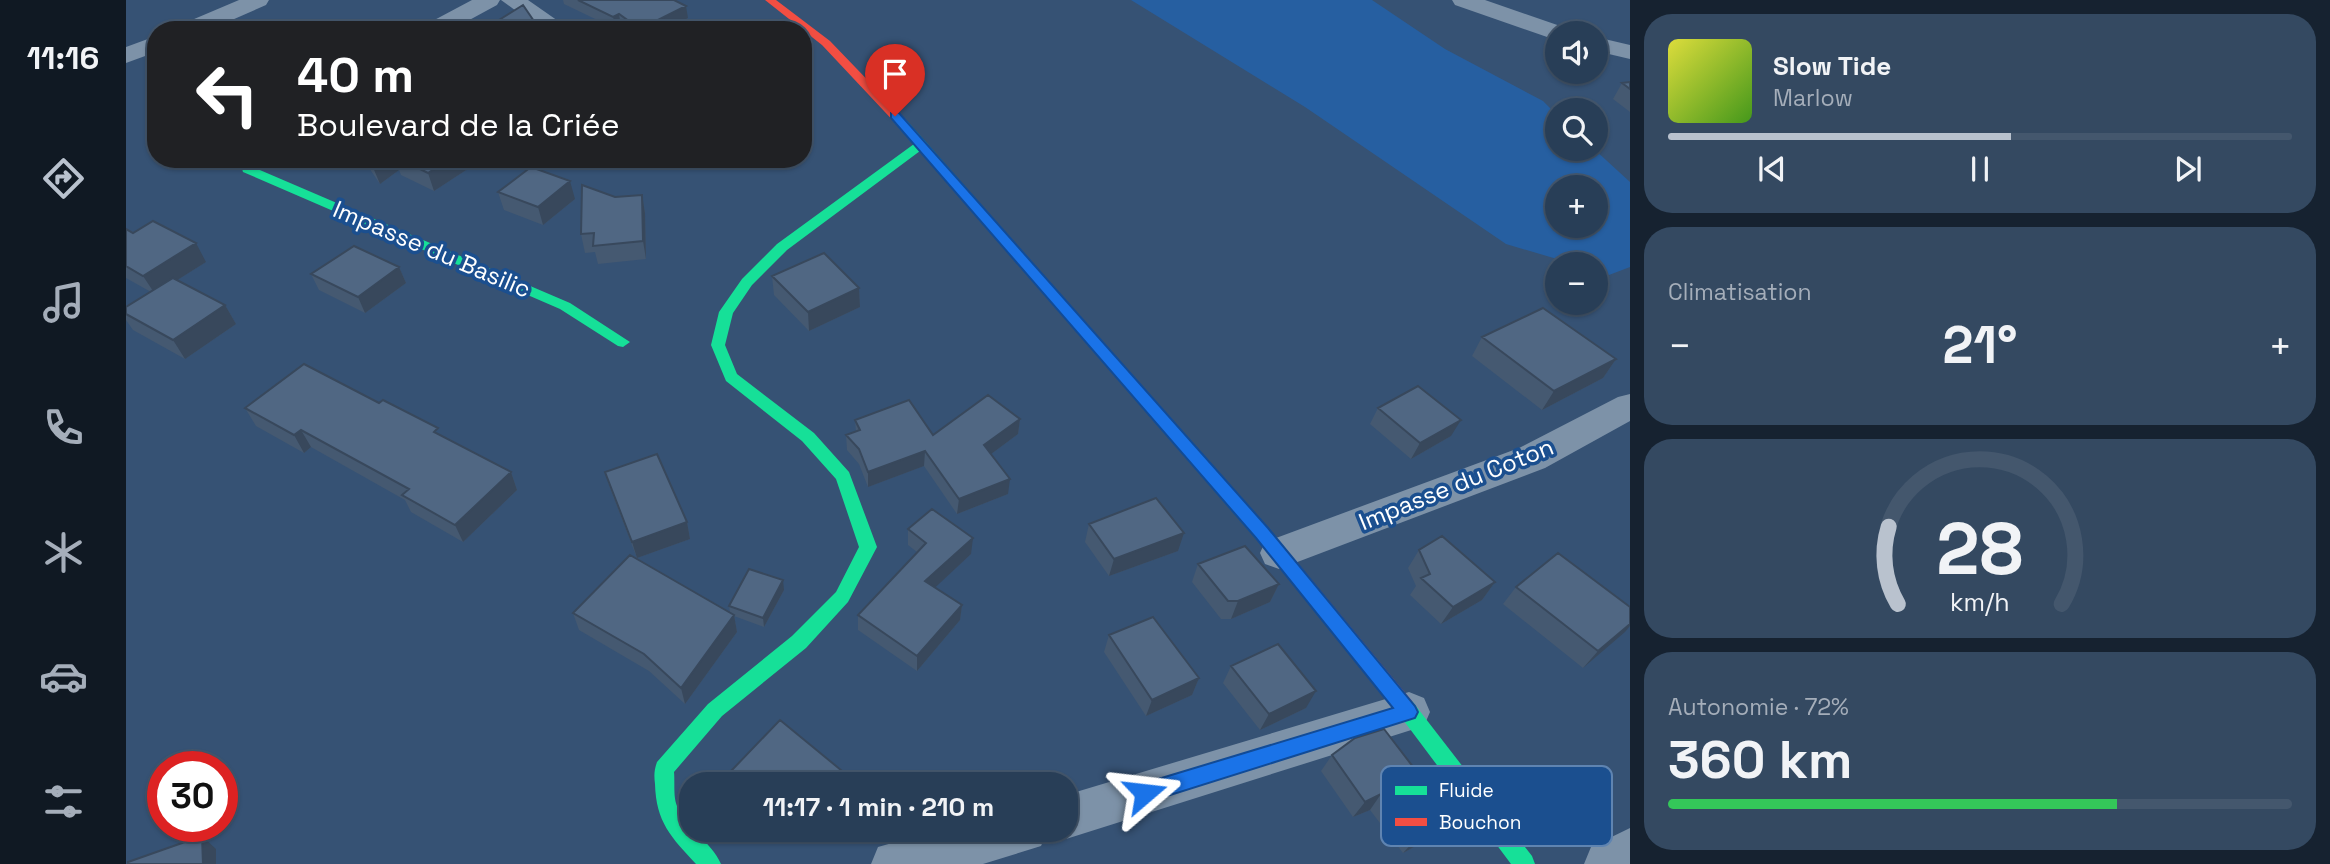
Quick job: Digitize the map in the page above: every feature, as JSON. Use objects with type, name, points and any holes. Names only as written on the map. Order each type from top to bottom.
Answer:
[{"type":"street","points":[[209,21],[258,0]]},
{"type":"street","points":[[450,21],[489,0]]},
{"type":"street","points":[[512,0],[545,21]]},
{"type":"street","points":[[770,0],[798,21]]},
{"type":"street","points":[[1463,0],[1545,28]]},
{"type":"street","points":[[812,32],[827,43],[921,144],[1279,553],[1450,766]]},
{"type":"street","points":[[126,56],[147,47]]},
{"type":"street","points":[[1608,47],[1630,52]]},
{"type":"street","points":[[710,864],[686,838],[666,808],[664,769],[715,710],[799,642],[842,597],[868,547],[843,476],[808,437],[731,377],[718,345],[726,312],[747,282],[782,247],[921,144]]},
{"type":"street","name":"Impasse du Basilic","points":[[247,168],[565,306],[623,342]]},
{"type":"street","name":"Impasse du Coton","points":[[1279,553],[1532,458],[1630,406]]},
{"type":"street","points":[[1078,813],[1409,712]]},
{"type":"street","points":[[895,864],[979,842]]},
{"type":"street","points":[[1510,846],[1524,864]]},
{"type":"street","points":[[1608,864],[1630,851]]},
{"type":"shaded area","points":[[1131,0],[1372,0],[1445,49],[1543,101],[1545,161],[1607,161],[1630,182],[1630,267],[1609,275],[1608,252],[1545,252],[1545,255],[1506,244],[1305,107]]},
{"type":"building","points":[[578,0],[674,0],[686,6],[656,21],[629,21],[619,14],[613,17]]},
{"type":"building","points":[[523,5],[534,21],[497,21]]},
{"type":"building","points":[[418,168],[436,168],[428,173]]},
{"type":"building","points":[[530,168],[570,181],[538,207],[498,192]]},
{"type":"building","points":[[582,185],[615,197],[642,195],[643,241],[593,246],[594,233],[581,234]]},
{"type":"building","points":[[153,221],[196,243],[143,276],[126,266],[126,229],[133,233]]},
{"type":"building","points":[[354,246],[399,267],[358,297],[311,274]]},
{"type":"building","points":[[824,253],[859,288],[808,312],[772,276]]},
{"type":"building","points":[[173,278],[225,305],[173,340],[126,314],[126,307]]},
{"type":"building","points":[[1543,308],[1545,315],[1553,315],[1616,359],[1554,391],[1482,337]]},
{"type":"building","points":[[304,364],[379,403],[383,400],[438,428],[434,432],[511,472],[455,525],[402,495],[409,489],[301,430],[294,435],[245,408]]},
{"type":"building","points":[[1418,386],[1461,420],[1420,443],[1378,408]]},
{"type":"building","points":[[988,395],[1020,419],[984,445],[1010,479],[959,499],[925,451],[868,472],[859,449],[846,435],[860,430],[855,420],[909,400],[933,435]]},
{"type":"building","points":[[657,454],[687,522],[632,542],[605,472]]},
{"type":"building","points":[[1156,498],[1184,533],[1114,559],[1089,524]]},
{"type":"building","points":[[932,509],[973,538],[925,581],[962,605],[917,656],[858,615],[926,543],[908,529]]},
{"type":"building","points":[[1442,536],[1495,582],[1453,607],[1421,578],[1430,574],[1419,550]]},
{"type":"building","points":[[1245,546],[1279,584],[1238,601],[1228,601],[1198,564]]},
{"type":"building","points":[[1558,553],[1630,607],[1630,624],[1598,651],[1516,587]]},
{"type":"building","points":[[630,555],[734,615],[681,688],[644,654],[573,613]]},
{"type":"building","points":[[749,569],[783,580],[763,618],[729,606]]},
{"type":"building","points":[[1153,617],[1199,678],[1152,700],[1109,635]]},
{"type":"building","points":[[1278,644],[1316,691],[1269,714],[1231,666]]},
{"type":"building","points":[[780,720],[843,772],[734,772],[732,770]]},
{"type":"building","points":[[1384,729],[1412,766],[1381,766],[1381,794],[1365,802],[1332,755],[1355,738]]},
{"type":"building","points":[[185,842],[202,842],[203,864],[128,862]]},
{"type":"traffic: fast","points":[[903,124],[1290,566]]},
{"type":"traffic: fast","points":[[710,864],[686,838],[666,808],[664,769],[715,710],[799,642],[842,597],[868,547],[843,476],[808,437],[731,377],[718,345],[726,312],[747,282],[782,247],[921,144]]},
{"type":"traffic: fast","points":[[247,168],[565,306],[623,342]]},
{"type":"traffic: fast","points":[[1405,707],[1450,766]]},
{"type":"traffic: fast","points":[[1510,846],[1524,864]]},
{"type":"traffic: jam","points":[[770,0],[797,21]]},
{"type":"traffic: jam","points":[[812,32],[826,43],[903,124]]},
{"type":"traffic: jam","points":[[1290,566],[1405,707]]},
{"type":"route","points":[[895,116],[1262,533],[1409,712],[1145,793]]}]
